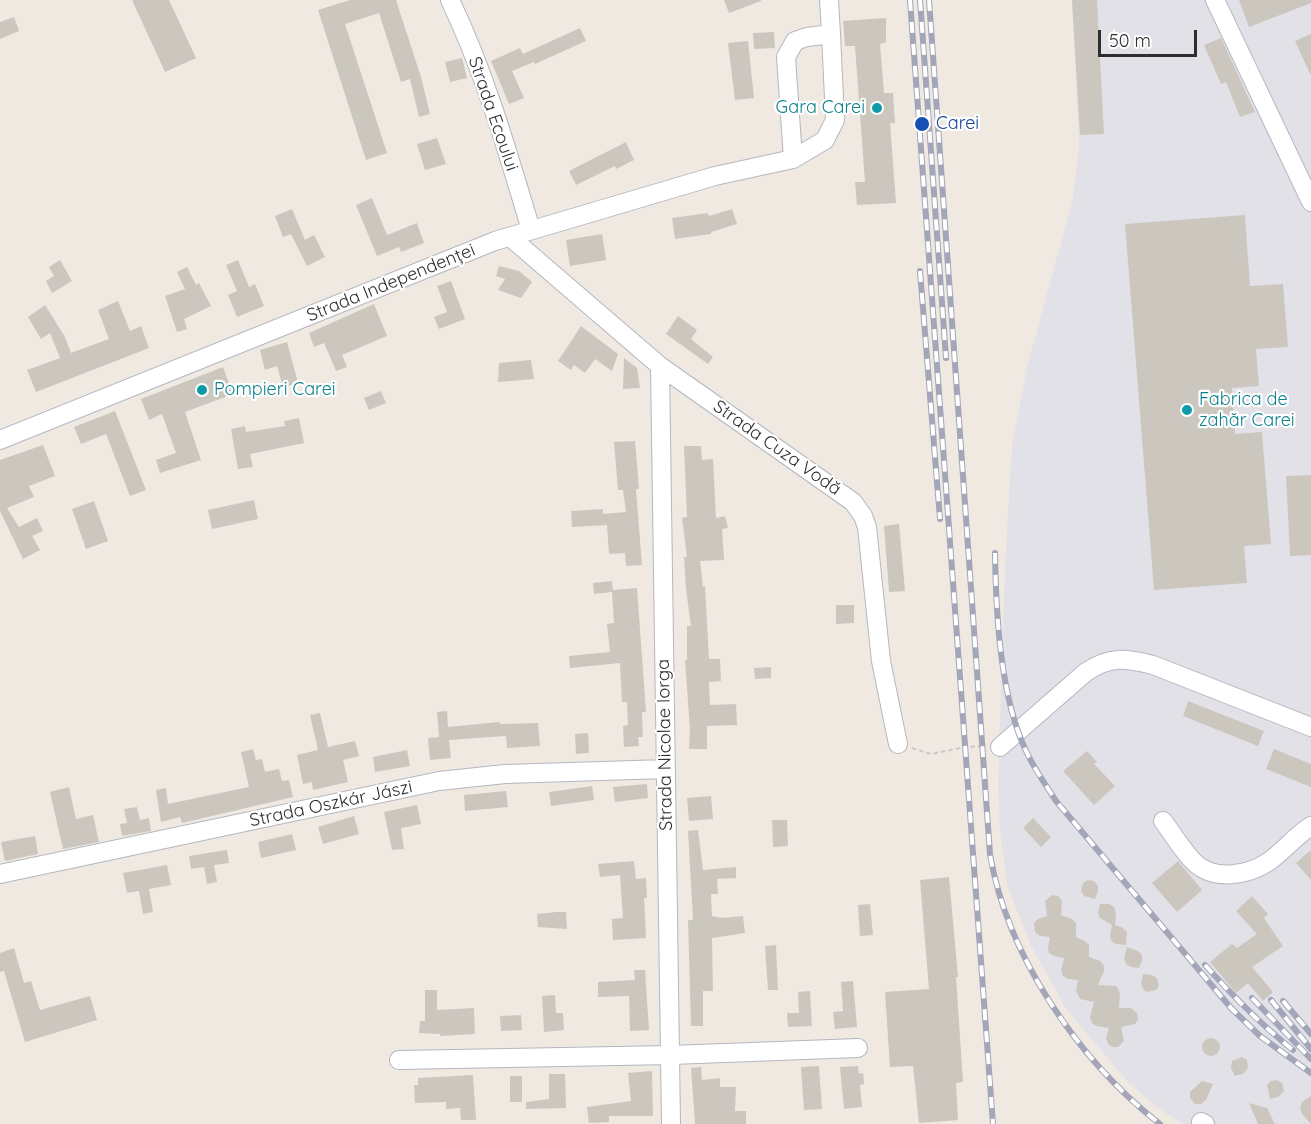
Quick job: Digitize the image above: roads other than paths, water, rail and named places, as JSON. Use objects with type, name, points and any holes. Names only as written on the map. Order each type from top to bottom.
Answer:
[{"type":"street","name":"Strada Ecoului","points":[[450,0],[463,27],[509,157],[531,230]]},
{"type":"street","name":"Strada Independenței","points":[[0,440],[57,415],[510,237],[715,176],[793,159],[825,140],[835,120],[829,0]]},
{"type":"street","points":[[1215,0],[1311,202]]},
{"type":"street","points":[[793,159],[786,57],[795,41],[831,34]]},
{"type":"street","name":"Strada Cuza Vodă","points":[[510,237],[660,366],[853,502],[863,516],[867,527],[881,661],[898,744]]},
{"type":"street","name":"Strada Nicolae Iorga","points":[[660,366],[671,1124]]},
{"type":"street","points":[[1000,747],[1086,672],[1110,660],[1126,659],[1153,665],[1311,727]]},
{"type":"street","name":"Strada Oszkár Jászi","points":[[0,874],[438,781],[505,774],[666,769]]},
{"type":"street","points":[[1163,821],[1195,863],[1211,873],[1230,874],[1247,872],[1268,862],[1311,826]]},
{"type":"street","points":[[399,1060],[671,1055],[858,1048]]},
{"type":"railway","points":[[910,0],[993,1124]]},
{"type":"railway","points":[[920,0],[946,358]]},
{"type":"railway","points":[[929,0],[990,854],[999,892],[1012,930],[1051,1004],[1102,1070],[1160,1124]]},
{"type":"railway","points":[[920,271],[940,519]]},
{"type":"railway","points":[[995,553],[998,629],[1005,682],[1018,731],[1037,771],[1056,801],[1231,1008],[1260,1036],[1311,1073]]},
{"type":"railway","points":[[1205,965],[1247,1009],[1293,1050]]},
{"type":"railway","points":[[1252,998],[1311,1059]]},
{"type":"railway","points":[[1271,1000],[1311,1049]]},
{"type":"railway","points":[[1283,1001],[1311,1034]]},
{"type":"place","name":"Gara Carei","points":[[877,108]]},
{"type":"place","name":"Carei","points":[[922,124]]},
{"type":"place","name":"Pompieri Carei","points":[[202,390]]},
{"type":"place","name":"Fabrica de zahăr Carei","points":[[1187,410]]}]
